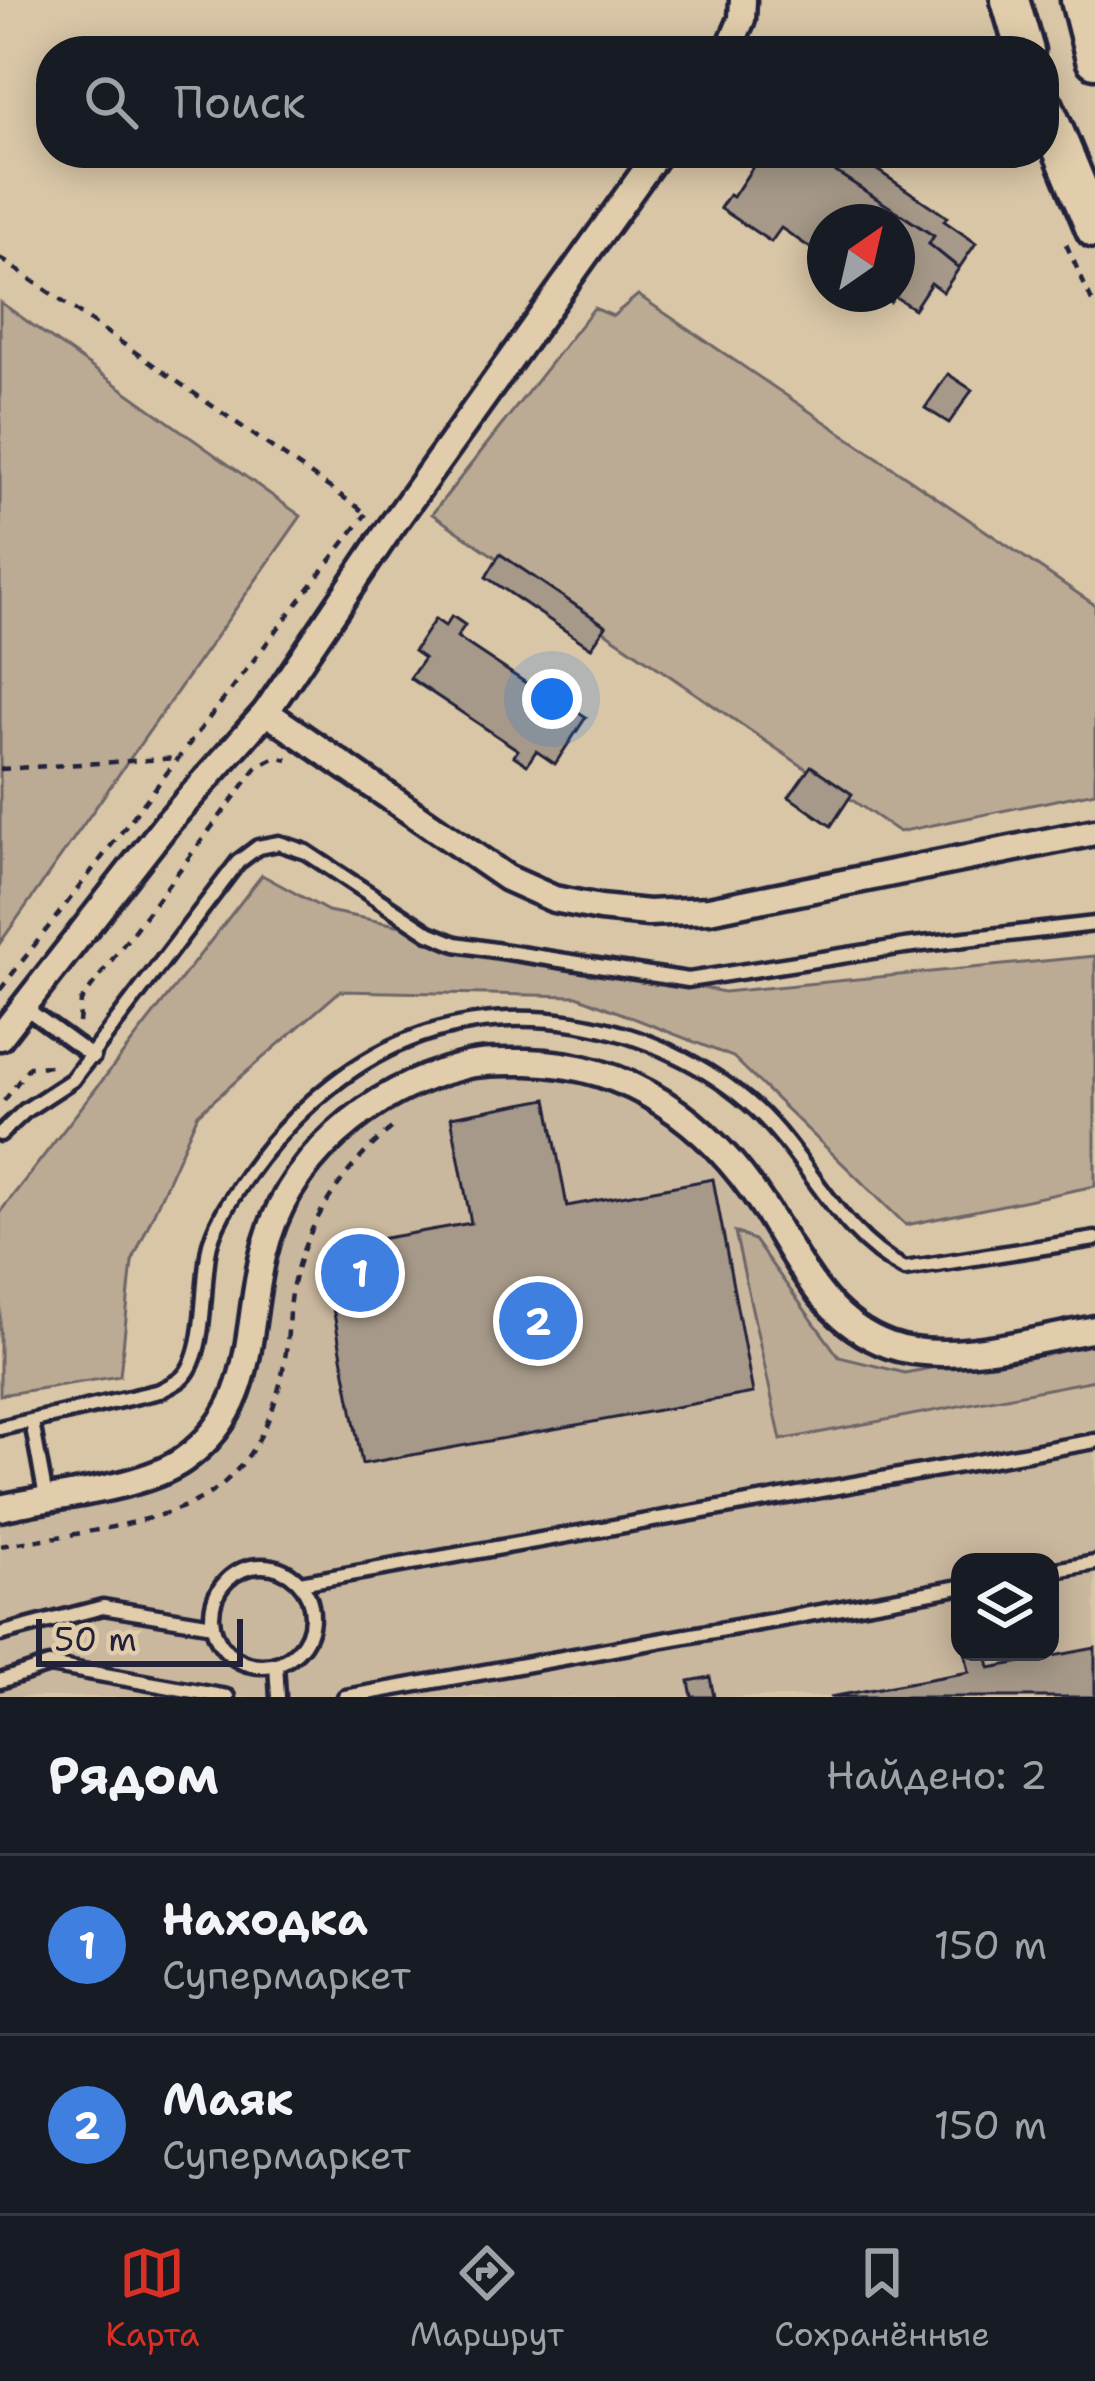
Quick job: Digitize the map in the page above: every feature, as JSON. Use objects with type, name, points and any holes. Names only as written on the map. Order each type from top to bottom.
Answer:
[{"type":"main road","points":[[1010,0],[1023,36]]},
{"type":"main road","points":[[1022,0],[1026,36]]},
{"type":"main road","points":[[1080,0],[1095,59]]},
{"type":"main road","points":[[1059,142],[1095,229]]},
{"type":"street","points":[[735,36],[743,0]]},
{"type":"street","points":[[0,1037],[169,822],[266,712],[386,534],[647,168]]},
{"type":"street","points":[[266,712],[507,878],[554,898],[600,908],[648,913],[709,910],[1095,832]]},
{"type":"street","points":[[0,1508],[150,1478],[208,1441],[241,1382],[271,1224],[310,1159],[342,1127],[378,1103],[466,1065],[547,1062],[595,1069],[675,1109],[733,1164],[808,1282],[844,1322],[890,1346],[943,1353],[1095,1329]]},
{"type":"lane","points":[[0,1133],[73,1080],[87,1053],[238,862],[258,847],[279,843],[306,852],[429,933],[456,944],[676,979],[700,980],[905,946],[1095,924]]},
{"type":"lane","points":[[24,1007],[87,1053]]},
{"type":"lane","points":[[0,1428],[160,1391],[182,1378],[196,1348],[209,1246],[217,1222],[259,1156],[311,1103],[377,1055],[454,1026],[551,1018],[624,1032],[677,1054],[760,1113],[857,1234],[879,1256],[905,1269],[1095,1239]]},
{"type":"lane","points":[[32,1422],[46,1497]]},
{"type":"lane","points":[[300,1583],[1095,1441]]},
{"type":"lane","points":[[1059,1569],[1095,1563]]},
{"type":"lane","points":[[272,1567],[300,1583],[312,1614],[302,1645],[275,1664],[260,1666],[229,1654],[213,1625],[217,1593],[240,1570],[272,1567]]},
{"type":"lane","points":[[345,1697],[951,1589]]},
{"type":"lane","points":[[0,1634],[103,1607],[213,1625]]},
{"type":"lane","points":[[275,1664],[278,1697]]},
{"type":"lane","points":[[0,1681],[50,1665],[227,1697]]},
{"type":"path","points":[[0,258],[366,513],[0,990]]},
{"type":"path","points":[[0,1106],[29,1067],[50,1065],[64,1071],[87,1053],[90,1036],[79,1024],[81,1001],[256,767],[276,757],[299,762]]},
{"type":"path","points":[[0,769],[180,758]]},
{"type":"shaded area","points":[[638,295],[1095,605],[1095,792],[899,832],[432,514],[594,308],[613,316]]},
{"type":"shaded area","points":[[0,302],[301,516],[0,943]]},
{"type":"shaded area","points":[[262,875],[328,911],[724,992],[1095,956],[1095,1186],[906,1225],[733,1057],[577,996],[340,991],[198,1114],[132,1262],[120,1376],[0,1395],[0,1212]]},
{"type":"shaded area","points":[[513,1062],[617,1078],[707,1135],[845,1322],[943,1353],[1095,1323],[1095,1697],[0,1697],[0,1512],[150,1477],[226,1416],[290,1189],[378,1103]]},
{"type":"shaded area","points":[[735,1232],[754,1240],[839,1357],[905,1373],[1095,1337],[1095,1380],[781,1440]]},
{"type":"building","points":[[752,168],[832,168],[886,204],[807,204],[807,246],[781,228],[771,242],[720,208],[729,195],[733,197]]},
{"type":"building","points":[[830,168],[874,168],[947,217],[944,221],[976,243],[959,268],[929,244],[934,236],[915,224],[915,204],[885,204]]},
{"type":"building","points":[[915,223],[934,236],[929,244],[959,268],[943,292],[931,283],[915,307]]},
{"type":"building","points":[[948,374],[972,390],[949,423],[925,408]]},
{"type":"building","points":[[500,554],[606,626],[591,648],[486,577]]},
{"type":"building","points":[[452,616],[465,625],[457,637],[550,699],[552,695],[586,717],[555,764],[536,751],[527,765],[514,756],[518,750],[410,678],[424,658],[414,651],[435,619],[445,626]]},
{"type":"building","points":[[811,766],[852,794],[831,826],[789,797]]},
{"type":"building","points":[[547,1099],[567,1206],[713,1179],[753,1393],[362,1464],[322,1249],[471,1223],[451,1117]]},
{"type":"building","points":[[1095,1648],[1095,1697],[830,1697],[969,1672],[967,1661],[989,1661],[990,1668],[1059,1661],[1059,1655]]},
{"type":"building","points":[[710,1677],[714,1697],[692,1697],[689,1681]]},
{"type":"place","name":"Находка","points":[[360,1273]]},
{"type":"place","name":"Маяк","points":[[538,1321]]}]
